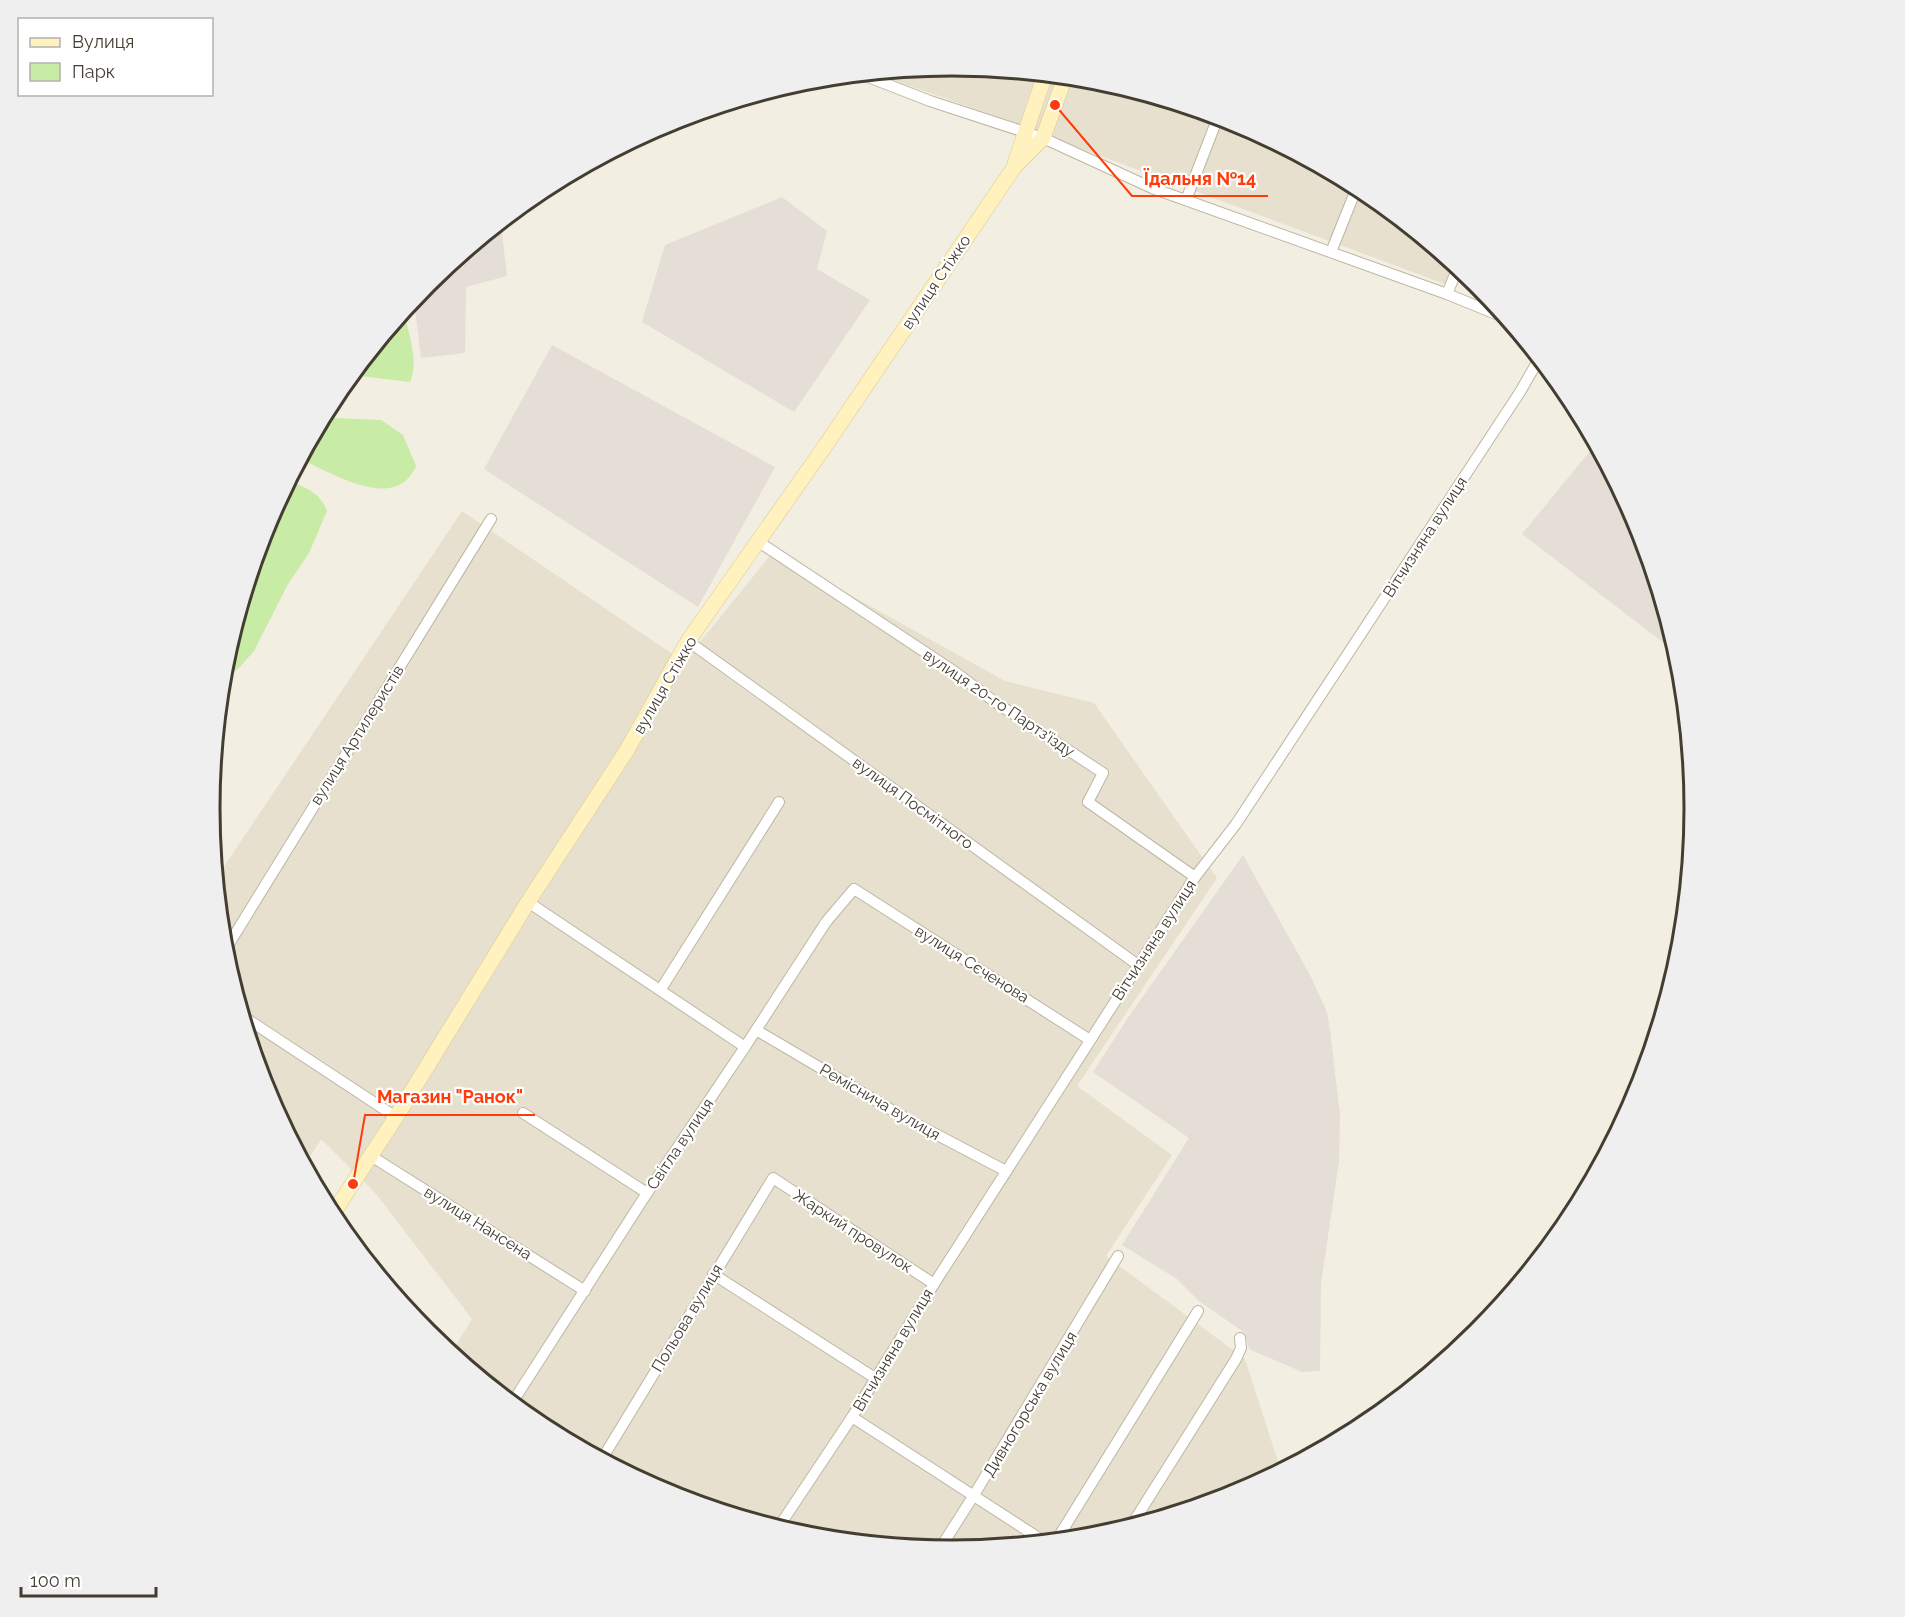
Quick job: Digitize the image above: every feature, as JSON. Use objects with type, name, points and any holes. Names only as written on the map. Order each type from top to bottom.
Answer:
[{"type":"street","points":[[878,81],[930,101],[1043,138],[1152,188],[1489,311]]},
{"type":"street","name":"вулиця Стіжко","points":[[1015,166],[1042,82]]},
{"type":"street","name":"вулиця Стіжко","points":[[338,1205],[396,1117],[528,902],[627,750],[688,641],[759,543],[1015,166],[1043,138],[1062,85]]},
{"type":"street","points":[[1186,200],[1215,125]]},
{"type":"street","points":[[1331,252],[1353,196]]},
{"type":"street","points":[[1447,294],[1454,276]]},
{"type":"street","name":"Вітчизняна вулиця","points":[[783,1520],[852,1417],[934,1284],[1195,877],[1236,825],[1521,392],[1535,366]]},
{"type":"street","name":"вулиця Артилеристів","points":[[233,938],[491,519]]},
{"type":"street","name":"вулиця 20-го Партз'їзду","points":[[759,543],[1103,773],[1088,802],[1195,877]]},
{"type":"street","name":"вулиця Посмітного","points":[[688,641],[1138,965]]},
{"type":"street","points":[[661,989],[779,802]]},
{"type":"street","name":"Світла вулиця","points":[[517,1396],[826,922],[854,889]]},
{"type":"street","name":"вулиця Сєченова","points":[[854,889],[1090,1040]]},
{"type":"street","points":[[528,902],[746,1047]]},
{"type":"street","points":[[252,1023],[396,1117]]},
{"type":"street","name":"Реміснича вулиця","points":[[756,1030],[907,1119],[1006,1171]]},
{"type":"street","points":[[523,1113],[647,1193]]},
{"type":"street","name":"вулиця Нансена","points":[[370,1156],[585,1291]]},
{"type":"street","name":"Жаркий провулок","points":[[773,1178],[934,1284]]},
{"type":"street","name":"Польова вулиця","points":[[606,1453],[773,1178]]},
{"type":"street","name":"Дивногорська вулиця","points":[[946,1540],[1118,1257]]},
{"type":"street","points":[[713,1274],[875,1378]]},
{"type":"street","points":[[1062,1532],[1198,1311]]},
{"type":"street","points":[[1137,1517],[1236,1359],[1241,1348],[1240,1338]]},
{"type":"street","points":[[852,1417],[1035,1535]]},
{"type":"shaded area","points":[[952,76],[1048,83],[1142,101],[1188,115],[1233,132],[1318,175],[1359,200],[1398,228],[1450,272],[1445,284],[890,80]]},
{"type":"shaded area","points":[[782,197],[827,231],[817,269],[870,300],[794,412],[642,322],[665,245]]},
{"type":"shaded area","points":[[502,232],[507,276],[466,287],[465,353],[421,358],[415,312],[470,258]]},
{"type":"shaded area","points":[[552,345],[775,467],[698,607],[484,469]]},
{"type":"shaded area","points":[[1591,451],[1629,528],[1646,573],[1665,644],[1522,534]]},
{"type":"shaded area","points":[[462,511],[684,662],[773,552],[1005,681],[1094,703],[1217,878],[1077,1086],[1172,1155],[1106,1256],[1245,1359],[1279,1464],[1233,1485],[1188,1502],[1142,1516],[1095,1526],[1000,1539],[905,1539],[857,1534],[763,1516],[672,1485],[586,1442],[507,1389],[456,1345],[472,1319],[376,1194],[321,1139],[310,1157],[276,1089],[245,998],[227,904],[223,868]]},
{"type":"shaded area","points":[[1243,855],[1310,975],[1327,1012],[1330,1031],[1340,1114],[1339,1161],[1321,1284],[1320,1371],[1302,1372],[1249,1349],[1245,1333],[1199,1301],[1177,1279],[1122,1245],[1189,1138],[1093,1072],[1127,1019]]},
{"type":"green space","points":[[407,321],[414,365],[410,382],[362,376]]},
{"type":"green space","points":[[334,418],[381,420],[403,435],[416,466],[407,480],[394,487],[363,486],[308,462]]},
{"type":"green space","points":[[297,484],[317,495],[327,511],[309,553],[288,584],[254,651],[234,672],[245,619],[259,573],[276,528]]},
{"type":"place","name":"Їдальня №14","points":[[1055,105]]},
{"type":"place","name":"Магазин \"Ранок\"","points":[[353,1184]]}]
